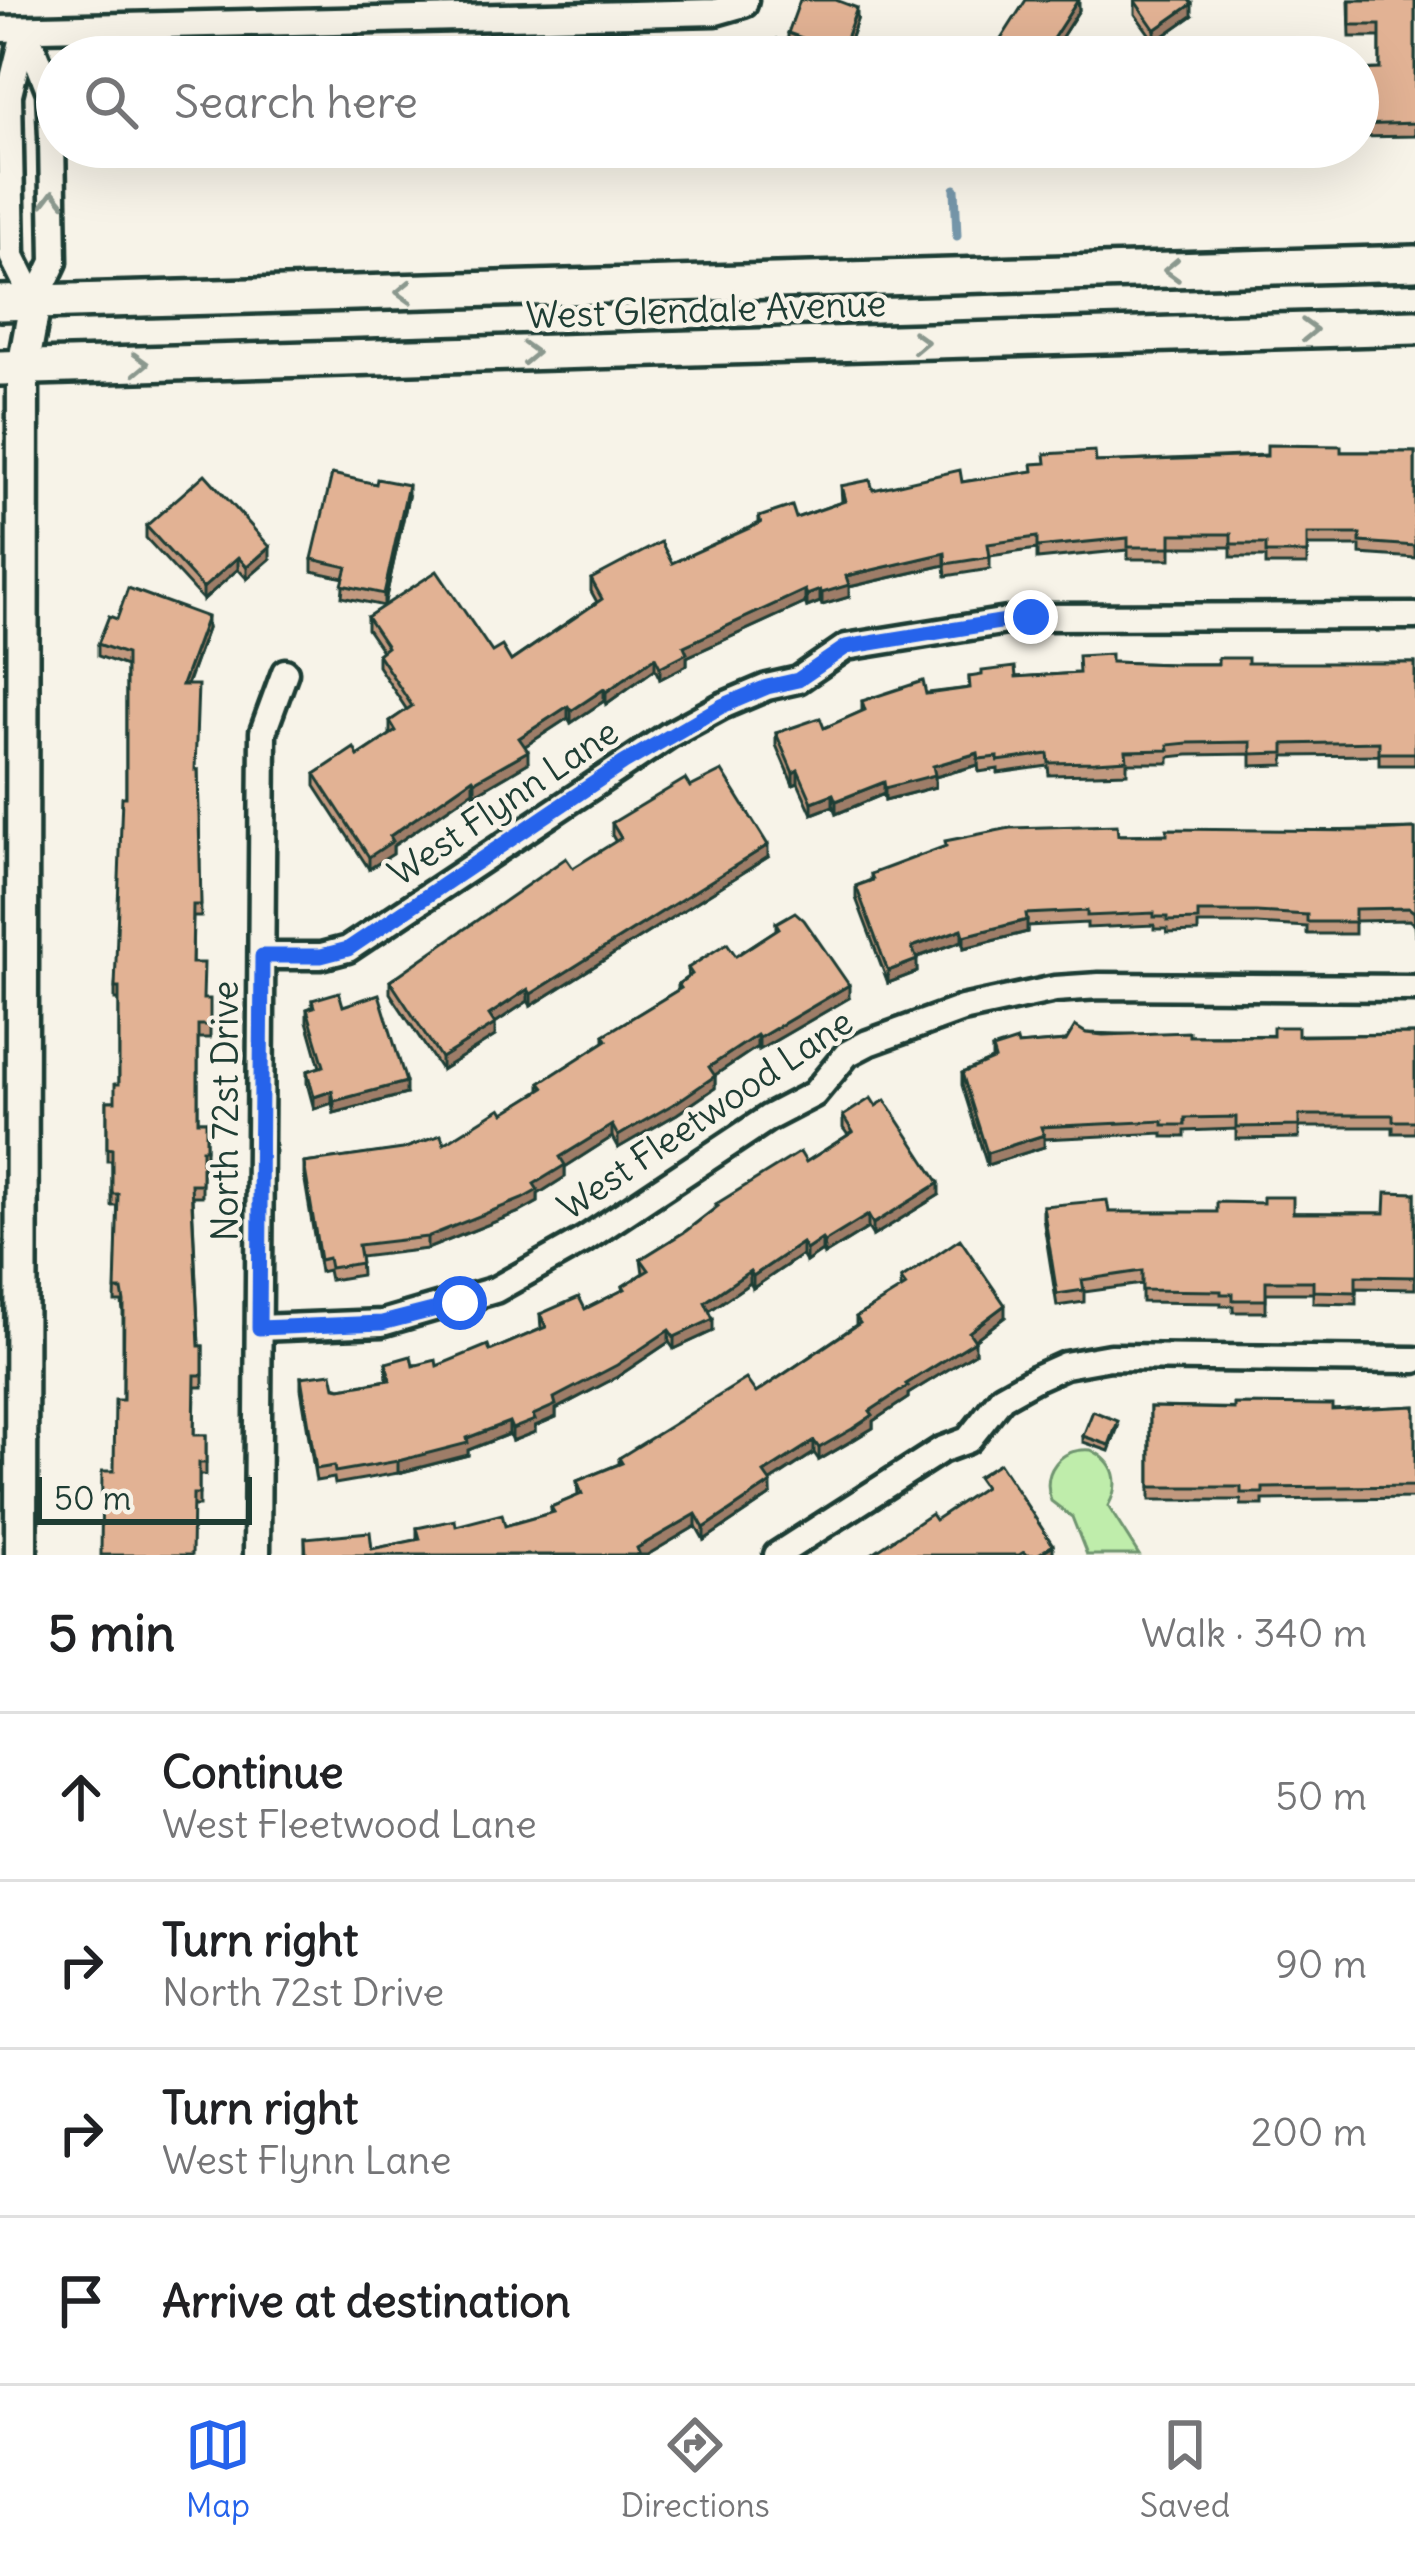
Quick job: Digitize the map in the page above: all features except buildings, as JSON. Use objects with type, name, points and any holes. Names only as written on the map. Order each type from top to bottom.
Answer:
[{"type":"main road","name":"West Glendale Avenue","points":[[0,303],[1415,263]]},
{"type":"main road","name":"West Glendale Avenue","points":[[12,368],[1415,327]]},
{"type":"street","points":[[13,29],[716,12],[745,2]]},
{"type":"street","points":[[13,29],[36,68]]},
{"type":"street","points":[[13,29],[9,94],[12,256],[34,302]]},
{"type":"street","points":[[21,1555],[11,1349],[12,368],[34,302],[54,262],[52,168]]},
{"type":"street","name":"West Flynn Lane","points":[[262,956],[321,956],[348,949],[654,744],[722,706],[798,680],[846,647],[1031,617],[1415,616]]},
{"type":"street","name":"North 72st Drive","points":[[257,1555],[263,733],[285,672]]},
{"type":"street","name":"West Fleetwood Lane","points":[[259,1328],[382,1323],[495,1290],[584,1240],[768,1118],[814,1094],[848,1054],[962,1009],[1040,992],[1099,986],[1415,988]]},
{"type":"street","points":[[777,1555],[940,1450],[968,1440],[1002,1396],[1066,1365],[1110,1358],[1415,1360]]},
{"type":"green space","points":[[1091,1450],[1111,1467],[1115,1481],[1108,1506],[1139,1555],[1087,1555],[1072,1517],[1051,1501],[1049,1480],[1056,1464],[1070,1453]]},
{"type":"waterway","points":[[955,189],[957,236]]},
{"type":"route","points":[[460,1303],[382,1323],[259,1328],[262,956],[321,956],[348,949],[669,735],[722,706],[798,680],[846,647],[1031,617]]}]
